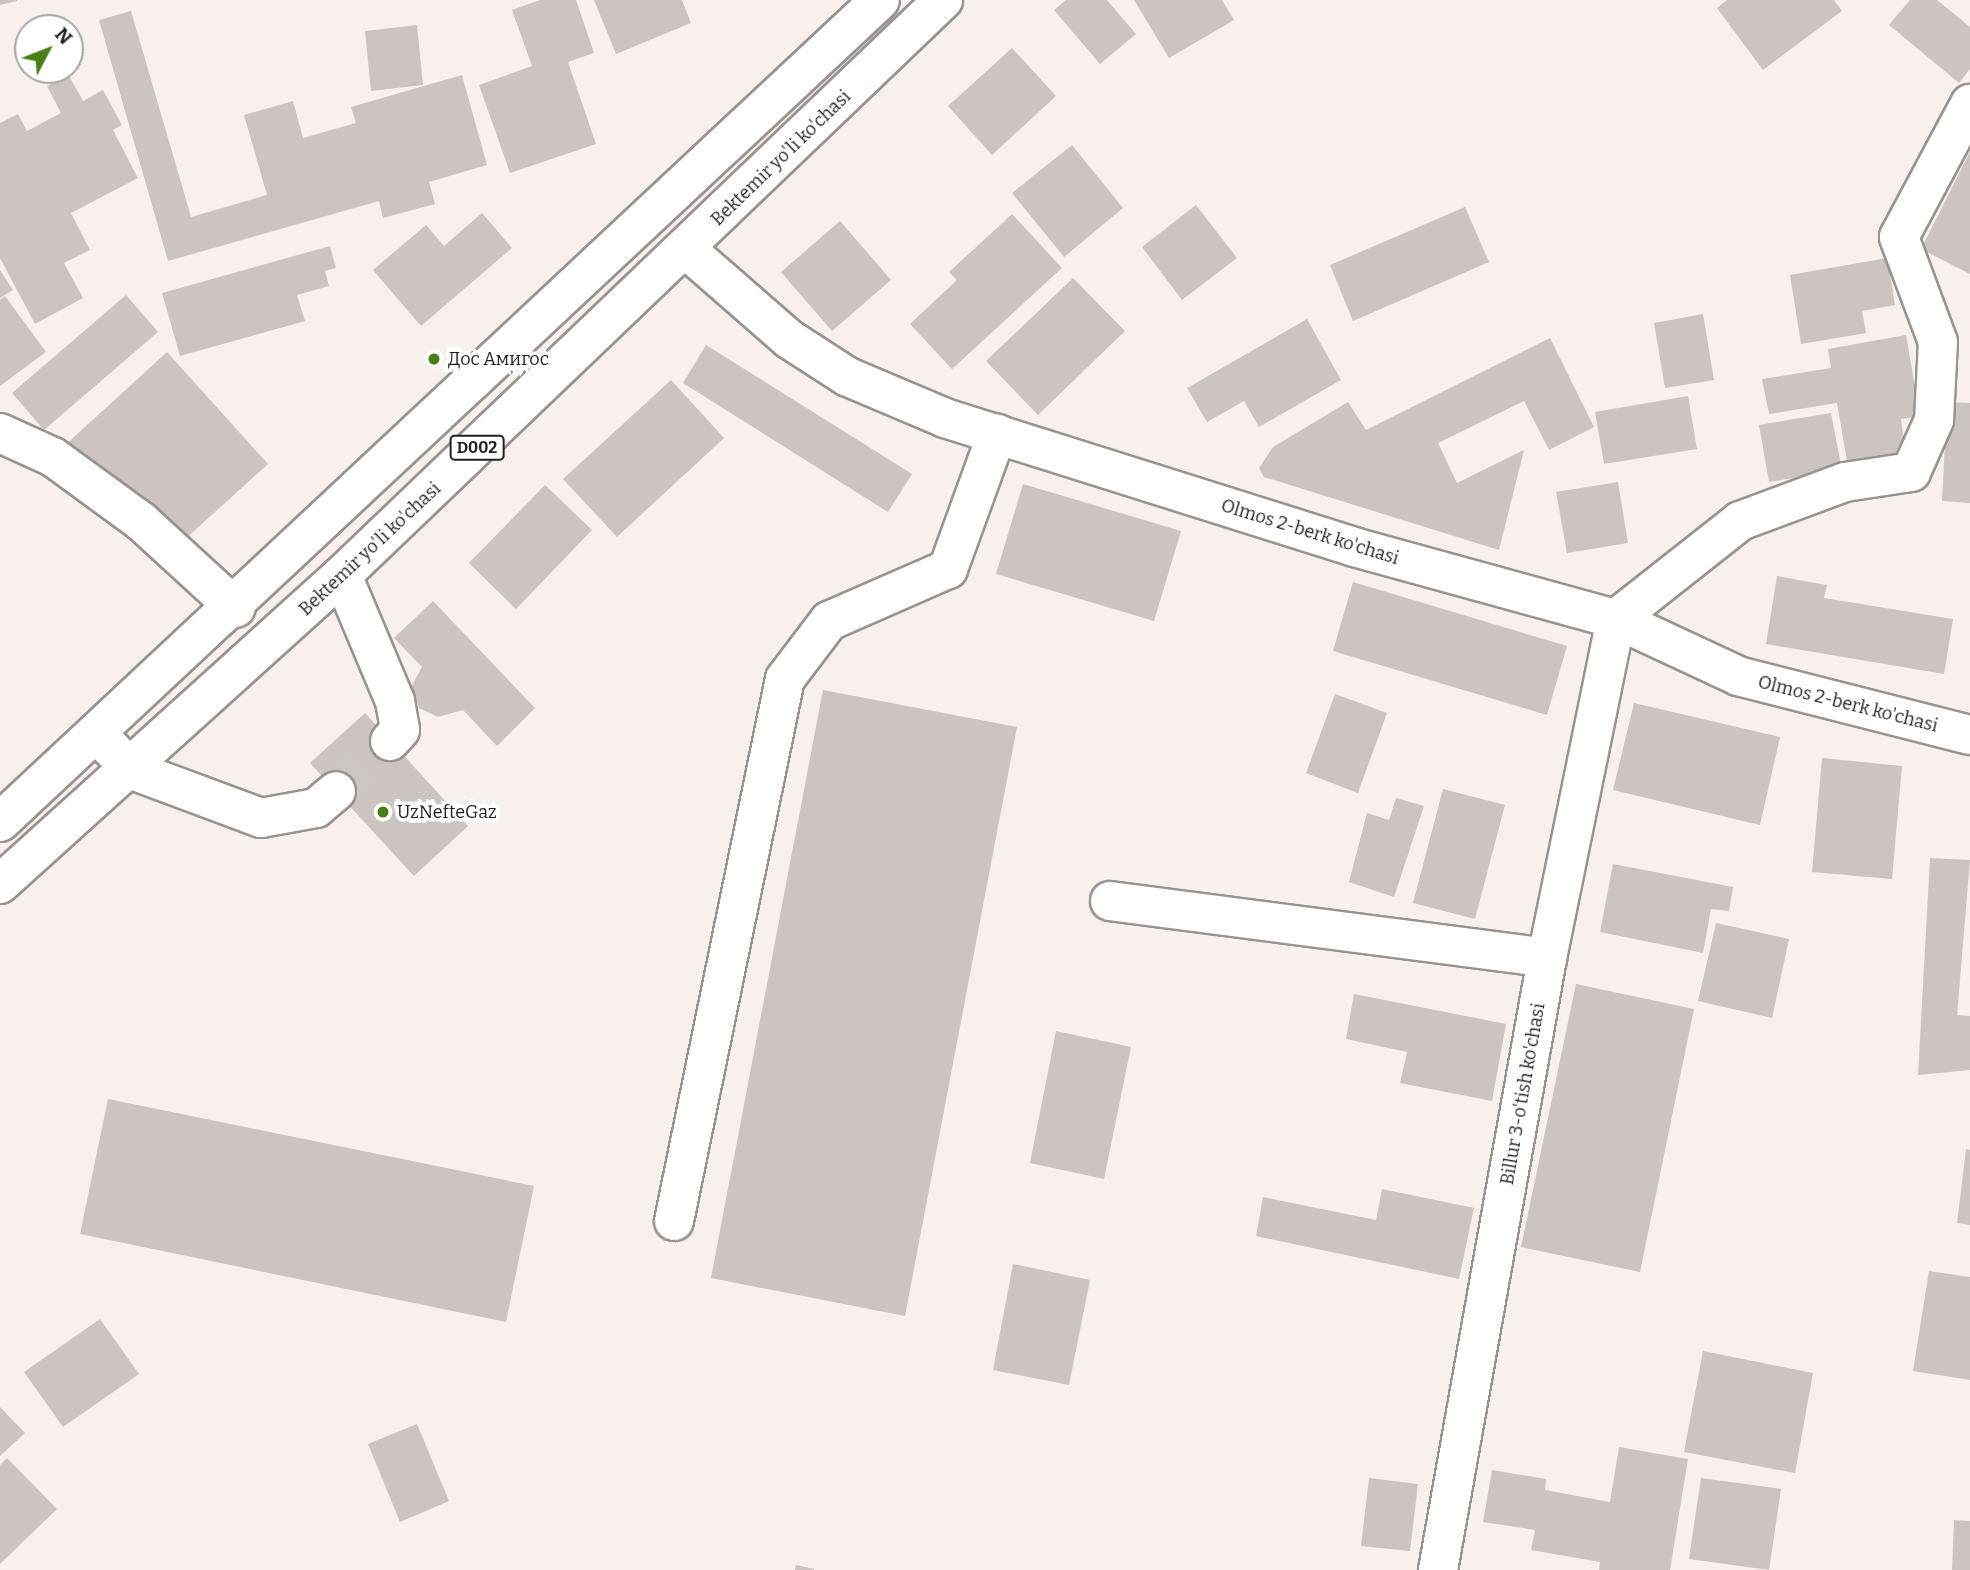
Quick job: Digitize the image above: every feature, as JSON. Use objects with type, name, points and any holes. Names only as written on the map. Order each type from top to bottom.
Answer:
[{"type":"main road","name":"D002","points":[[0,822],[236,608],[880,0]]},
{"type":"main road","name":"Bektemir yo'li ko'chasi","points":[[0,884],[132,770],[342,575],[687,250],[943,0]]},
{"type":"main road","points":[[1616,619],[1740,521],[1845,482],[1911,472],[1934,420],[1938,342],[1899,237],[1970,104]]},
{"type":"main road","name":"Olmos 2-berk ko'chasi","points":[[687,250],[789,339],[848,377],[997,434],[1354,547],[1616,619],[1738,676],[1970,735]]},
{"type":"main road","points":[[0,433],[53,457],[142,522],[236,608]]},
{"type":"main road","points":[[674,1221],[785,679],[829,621],[948,569],[997,434]]},
{"type":"main road","points":[[342,575],[395,701],[400,730],[390,741]]},
{"type":"main road","name":"Billur 3-o'tish ko'chasi","points":[[1438,1570],[1547,958],[1616,619]]},
{"type":"main road","points":[[98,735],[132,770],[261,818],[316,808],[336,791]]},
{"type":"main road","points":[[1110,901],[1547,958]]},
{"type":"building","points":[[0,0],[17,0],[17,1],[0,5]]},
{"type":"building","points":[[540,0],[576,0],[594,53],[568,62],[596,144],[510,173],[479,85],[532,66],[512,10]]},
{"type":"building","points":[[594,0],[682,0],[691,23],[616,54]]},
{"type":"building","points":[[1066,0],[1107,0],[1136,34],[1100,64],[1054,10]]},
{"type":"building","points":[[1134,0],[1222,0],[1234,20],[1169,58]]},
{"type":"building","points":[[1727,0],[1834,0],[1842,11],[1763,70],[1717,8]]},
{"type":"building","points":[[1910,0],[1937,0],[1970,27],[1970,69],[1959,83],[1889,25]]},
{"type":"building","points":[[131,11],[191,217],[267,195],[244,115],[293,101],[303,138],[356,123],[351,107],[462,75],[487,165],[429,182],[435,204],[383,218],[379,201],[168,261],[99,20]]},
{"type":"building","points":[[417,25],[423,85],[371,91],[365,31]]},
{"type":"building","points":[[1012,48],[1056,96],[992,155],[948,106]]},
{"type":"building","points":[[74,84],[83,101],[103,90],[122,125],[113,130],[138,178],[71,213],[90,250],[64,263],[83,298],[35,324],[0,258],[0,123],[18,114],[27,131],[61,113],[47,86]]},
{"type":"building","points":[[1072,145],[1123,208],[1064,257],[1012,193]]},
{"type":"building","points":[[1970,152],[1970,274],[1921,249]]},
{"type":"building","points":[[1196,205],[1237,258],[1182,300],[1142,247]]},
{"type":"building","points":[[1465,207],[1489,262],[1353,321],[1330,265]]},
{"type":"building","points":[[482,213],[512,248],[421,326],[373,270],[426,225],[444,246]]},
{"type":"building","points":[[1012,214],[1062,268],[952,369],[910,324],[957,280],[949,272]]},
{"type":"building","points":[[840,221],[891,280],[832,331],[781,272]]},
{"type":"building","points":[[330,246],[336,268],[325,271],[329,286],[297,295],[305,321],[180,356],[162,293]]},
{"type":"building","points":[[1887,258],[1895,305],[1862,311],[1866,333],[1801,344],[1790,275]]},
{"type":"building","points":[[0,270],[13,290],[0,298]]},
{"type":"building","points":[[1073,278],[1125,331],[1038,415],[986,361]]},
{"type":"building","points":[[126,295],[158,332],[44,430],[12,393]]},
{"type":"building","points":[[5,296],[46,352],[0,386],[0,300]]},
{"type":"building","points":[[1703,314],[1714,380],[1665,388],[1654,323]]},
{"type":"building","points":[[1307,319],[1341,380],[1259,427],[1244,401],[1207,422],[1187,388]]},
{"type":"building","points":[[1906,335],[1920,416],[1901,419],[1906,457],[1848,467],[1837,403],[1769,414],[1762,379],[1831,368],[1828,349]]},
{"type":"building","points":[[1550,338],[1594,427],[1549,450],[1524,401],[1438,443],[1457,483],[1524,450],[1499,550],[1264,477],[1259,468],[1273,447],[1348,402],[1366,430]]},
{"type":"building","points":[[706,345],[912,474],[888,512],[683,383]]},
{"type":"building","points":[[167,352],[268,464],[183,541],[62,448]]},
{"type":"building","points":[[671,380],[724,438],[617,537],[563,479]]},
{"type":"building","points":[[1688,396],[1697,449],[1604,464],[1595,412]]},
{"type":"building","points":[[1947,402],[1970,403],[1970,503],[1942,501]]},
{"type":"building","points":[[1831,413],[1842,470],[1769,482],[1759,425]]},
{"type":"building","points":[[1618,482],[1628,543],[1567,553],[1556,492]]},
{"type":"building","points":[[1023,484],[1181,531],[1154,621],[996,574]]},
{"type":"building","points":[[545,485],[592,530],[516,609],[469,563]]},
{"type":"building","points":[[1777,576],[1827,585],[1824,598],[1953,619],[1944,674],[1766,644]]},
{"type":"building","points":[[1353,582],[1567,646],[1547,715],[1333,651]]},
{"type":"building","points":[[433,601],[535,708],[497,746],[463,710],[438,717],[419,708],[411,687],[422,667],[394,638]]},
{"type":"building","points":[[823,690],[1017,727],[905,1316],[711,1278]]},
{"type":"building","points":[[1335,694],[1387,713],[1358,793],[1306,773]]},
{"type":"building","points":[[1634,703],[1780,737],[1760,825],[1613,790]]},
{"type":"building","points":[[365,713],[468,826],[414,876],[310,763]]},
{"type":"building","points":[[1822,758],[1902,766],[1892,879],[1812,872]]},
{"type":"building","points":[[1443,789],[1505,805],[1475,919],[1413,903]]},
{"type":"building","points":[[1396,798],[1424,806],[1394,897],[1349,882],[1367,813],[1389,820]]},
{"type":"building","points":[[1930,858],[1970,860],[1957,1015],[1970,1016],[1970,1070],[1918,1075]]},
{"type":"building","points":[[1613,864],[1733,887],[1729,911],[1711,909],[1703,953],[1600,932]]},
{"type":"building","points":[[1716,923],[1789,939],[1772,1018],[1698,1001]]},
{"type":"building","points":[[1576,984],[1694,1009],[1640,1272],[1521,1247]]},
{"type":"building","points":[[1354,994],[1506,1024],[1492,1101],[1400,1083],[1407,1052],[1346,1039]]},
{"type":"building","points":[[1056,1031],[1131,1047],[1104,1179],[1030,1163]]},
{"type":"building","points":[[108,1099],[534,1186],[506,1322],[80,1234]]},
{"type":"building","points":[[1966,1149],[1970,1150],[1970,1225],[1957,1223]]},
{"type":"building","points":[[1382,1189],[1474,1208],[1459,1279],[1256,1236],[1263,1197],[1376,1220]]},
{"type":"building","points":[[1013,1264],[1090,1280],[1069,1385],[993,1370]]},
{"type":"building","points":[[1929,1271],[1970,1277],[1970,1380],[1913,1371]]},
{"type":"building","points":[[100,1319],[139,1374],[63,1427],[24,1372]]},
{"type":"building","points":[[1703,1351],[1813,1373],[1795,1473],[1684,1452]]},
{"type":"building","points":[[0,1407],[25,1433],[0,1456]]},
{"type":"building","points":[[417,1424],[449,1501],[400,1522],[368,1444]]},
{"type":"building","points":[[1619,1447],[1688,1459],[1670,1570],[1599,1570],[1600,1562],[1531,1550],[1535,1530],[1483,1522],[1492,1470],[1546,1479],[1545,1490],[1610,1502]]},
{"type":"building","points":[[7,1458],[57,1509],[0,1564],[0,1465]]},
{"type":"building","points":[[1369,1478],[1418,1484],[1410,1551],[1361,1546]]},
{"type":"building","points":[[1701,1478],[1781,1489],[1769,1570],[1689,1559]]},
{"type":"building","points":[[1954,1520],[1970,1521],[1970,1570],[1952,1570]]},
{"type":"building","points":[[796,1565],[814,1569],[814,1570],[795,1570]]},
{"type":"tunnel","points":[[336,791],[390,741]]},
{"type":"place","name":"Дос Амигос","points":[[434,359]]},
{"type":"place","name":"UzNefteGaz","points":[[383,812]]}]
